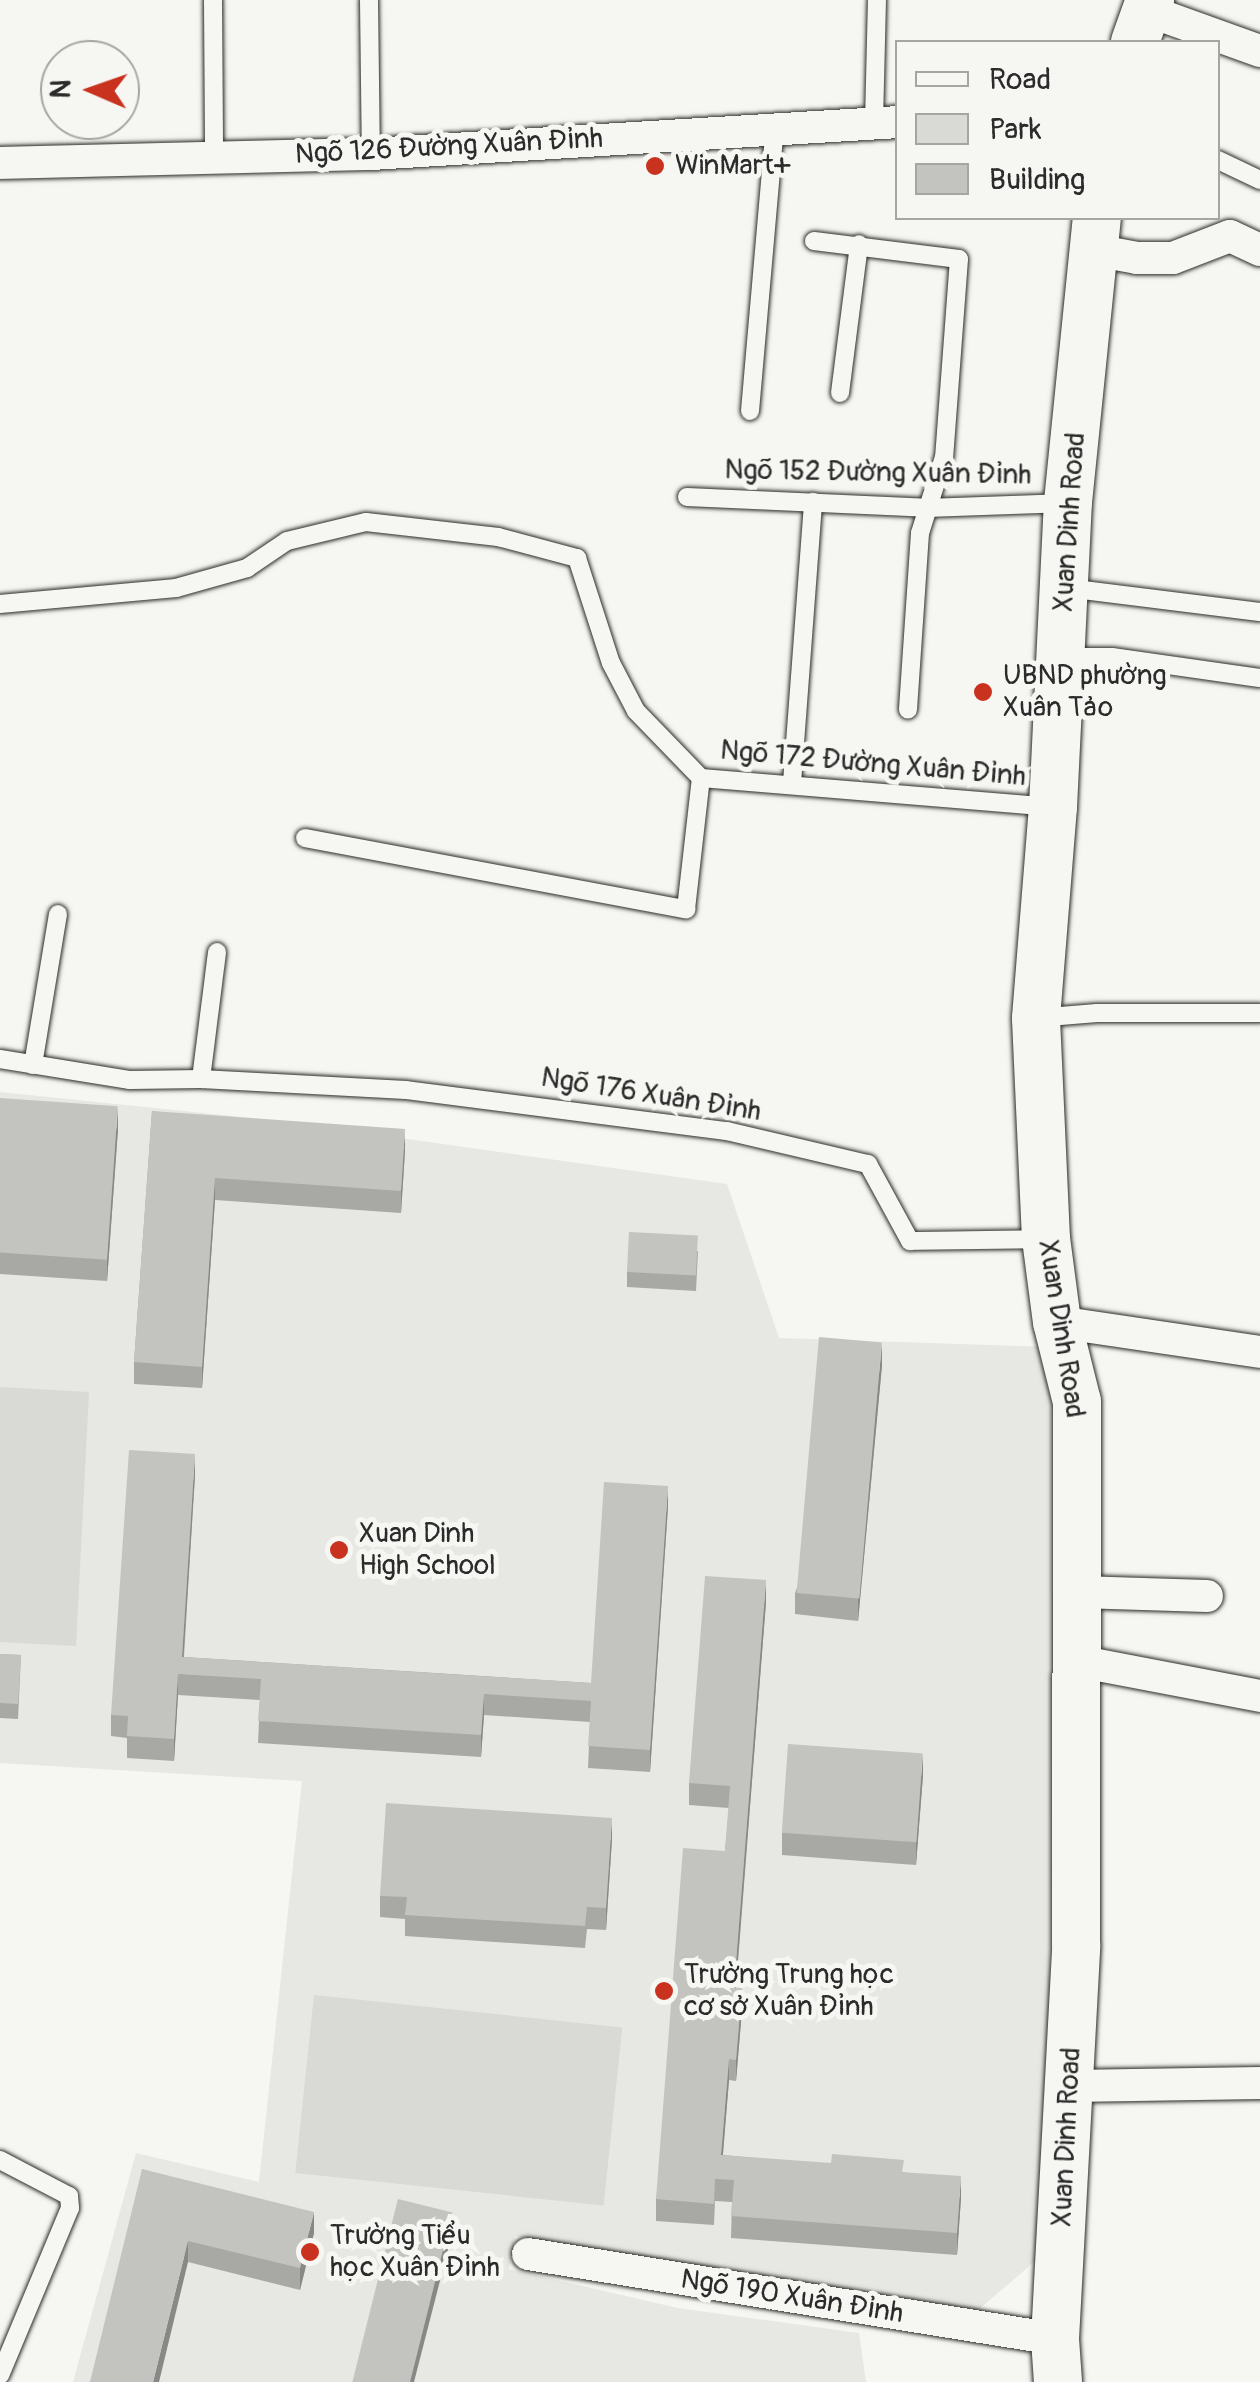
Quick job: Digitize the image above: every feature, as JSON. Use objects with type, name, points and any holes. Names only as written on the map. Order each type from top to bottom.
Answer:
[{"type":"street","points":[[1144,18],[1260,51]]},
{"type":"street","name":"Ngõ 126 Đường Xuân Đỉnh","points":[[0,163],[371,154],[886,122]]},
{"type":"street","points":[[1095,234],[1137,258],[1173,258],[1230,236],[1260,250]]},
{"type":"street","name":"Xuan Dinh Road","points":[[1056,2361],[1071,2086],[1077,1402],[1057,1322],[1046,1240],[1036,1018],[1053,807],[1068,502],[1095,234]]},
{"type":"street","points":[[1057,1322],[1260,1352]]},
{"type":"street","points":[[1078,1592],[1207,1596]]},
{"type":"street","points":[[1077,1660],[1260,1696]]},
{"type":"street","points":[[1071,2086],[1260,2083]]},
{"type":"street","name":"Ngõ 190 Xuân Đỉnh","points":[[528,2254],[1056,2361]]},
{"type":"lane","points":[[213,0],[214,158]]},
{"type":"lane","points":[[369,0],[371,154]]},
{"type":"lane","points":[[878,0],[886,122]]},
{"type":"lane","points":[[750,411],[775,128]]},
{"type":"lane","points":[[1220,161],[1260,180]]},
{"type":"lane","points":[[814,242],[859,244],[959,260],[944,457],[926,508],[908,710]]},
{"type":"lane","points":[[840,393],[859,244]]},
{"type":"lane","name":"Ngõ 152 Đường Xuân Đỉnh","points":[[687,498],[926,508],[1068,502]]},
{"type":"lane","points":[[792,783],[814,502]]},
{"type":"lane","name":"Ngõ 172 Đường Xuân Đỉnh","points":[[0,604],[176,588],[247,568],[287,541],[366,522],[498,537],[577,558],[611,663],[636,711],[702,778],[1053,807]]},
{"type":"lane","points":[[1065,588],[1260,612]]},
{"type":"lane","points":[[1060,657],[1112,657],[1260,678]]},
{"type":"lane","points":[[305,838],[686,909],[702,778]]},
{"type":"lane","points":[[33,1065],[58,914]]},
{"type":"lane","points":[[201,1078],[217,952]]},
{"type":"lane","points":[[1036,1018],[1097,1012],[1260,1012]]},
{"type":"lane","name":"Ngõ 176 Xuân Đỉnh","points":[[0,1059],[130,1080],[201,1078],[406,1090],[728,1131],[868,1164],[910,1241],[1046,1240]]},
{"type":"lane","points":[[0,2160],[69,2196],[70,2208],[0,2375]]},
{"type":"shaded area","points":[[0,1092],[280,1121],[727,1184],[779,1338],[1051,1347],[1049,2249],[977,2311],[515,2236],[509,2269],[678,2308],[859,2333],[866,2382],[73,2382],[136,2153],[259,2182],[302,1781],[0,1763]]},
{"type":"green space","points":[[0,1387],[89,1392],[76,1646],[0,1642]]},
{"type":"green space","points":[[314,1995],[622,2027],[604,2205],[295,2173]]},
{"type":"building","points":[[0,1098],[118,1106],[107,1260],[0,1252]]},
{"type":"building","points":[[152,1111],[405,1129],[401,1191],[215,1178],[202,1367],[134,1362]]},
{"type":"building","points":[[629,1232],[698,1236],[696,1276],[627,1272]]},
{"type":"building","points":[[819,1337],[882,1342],[859,1599],[797,1593]]},
{"type":"building","points":[[129,1450],[195,1454],[182,1657],[591,1683],[604,1482],[668,1486],[650,1750],[588,1746],[591,1701],[484,1694],[481,1735],[258,1721],[261,1679],[178,1674],[174,1739],[127,1736],[128,1716],[111,1715]]},
{"type":"building","points":[[705,1576],[766,1580],[734,1988],[742,1988],[736,2060],[729,2059],[721,2155],[831,2163],[832,2154],[904,2160],[902,2172],[961,2176],[957,2233],[731,2216],[734,2180],[715,2179],[714,2204],[656,2199],[683,1848],[725,1851],[730,1786],[689,1783]]},
{"type":"building","points":[[0,1654],[21,1655],[18,1704],[0,1703]]},
{"type":"building","points":[[788,1744],[923,1753],[916,1842],[782,1833]]},
{"type":"building","points":[[386,1803],[612,1818],[606,1908],[587,1907],[585,1926],[405,1915],[407,1897],[380,1896]]},
{"type":"building","points":[[142,2169],[314,2212],[300,2268],[188,2241],[153,2382],[90,2382]]},
{"type":"building","points":[[398,2199],[452,2213],[410,2382],[352,2382]]},
{"type":"place","name":"WinMart+","points":[[655,166]]},
{"type":"place","name":"UBND phường Xuân Tảo","points":[[983,692]]},
{"type":"place","name":"Xuan Dinh High School","points":[[339,1550]]},
{"type":"place","name":"Trường Trung học cơ sở Xuân Đỉnh","points":[[664,1991]]},
{"type":"place","name":"Trường Tiểu học Xuân Đỉnh","points":[[310,2252]]}]
